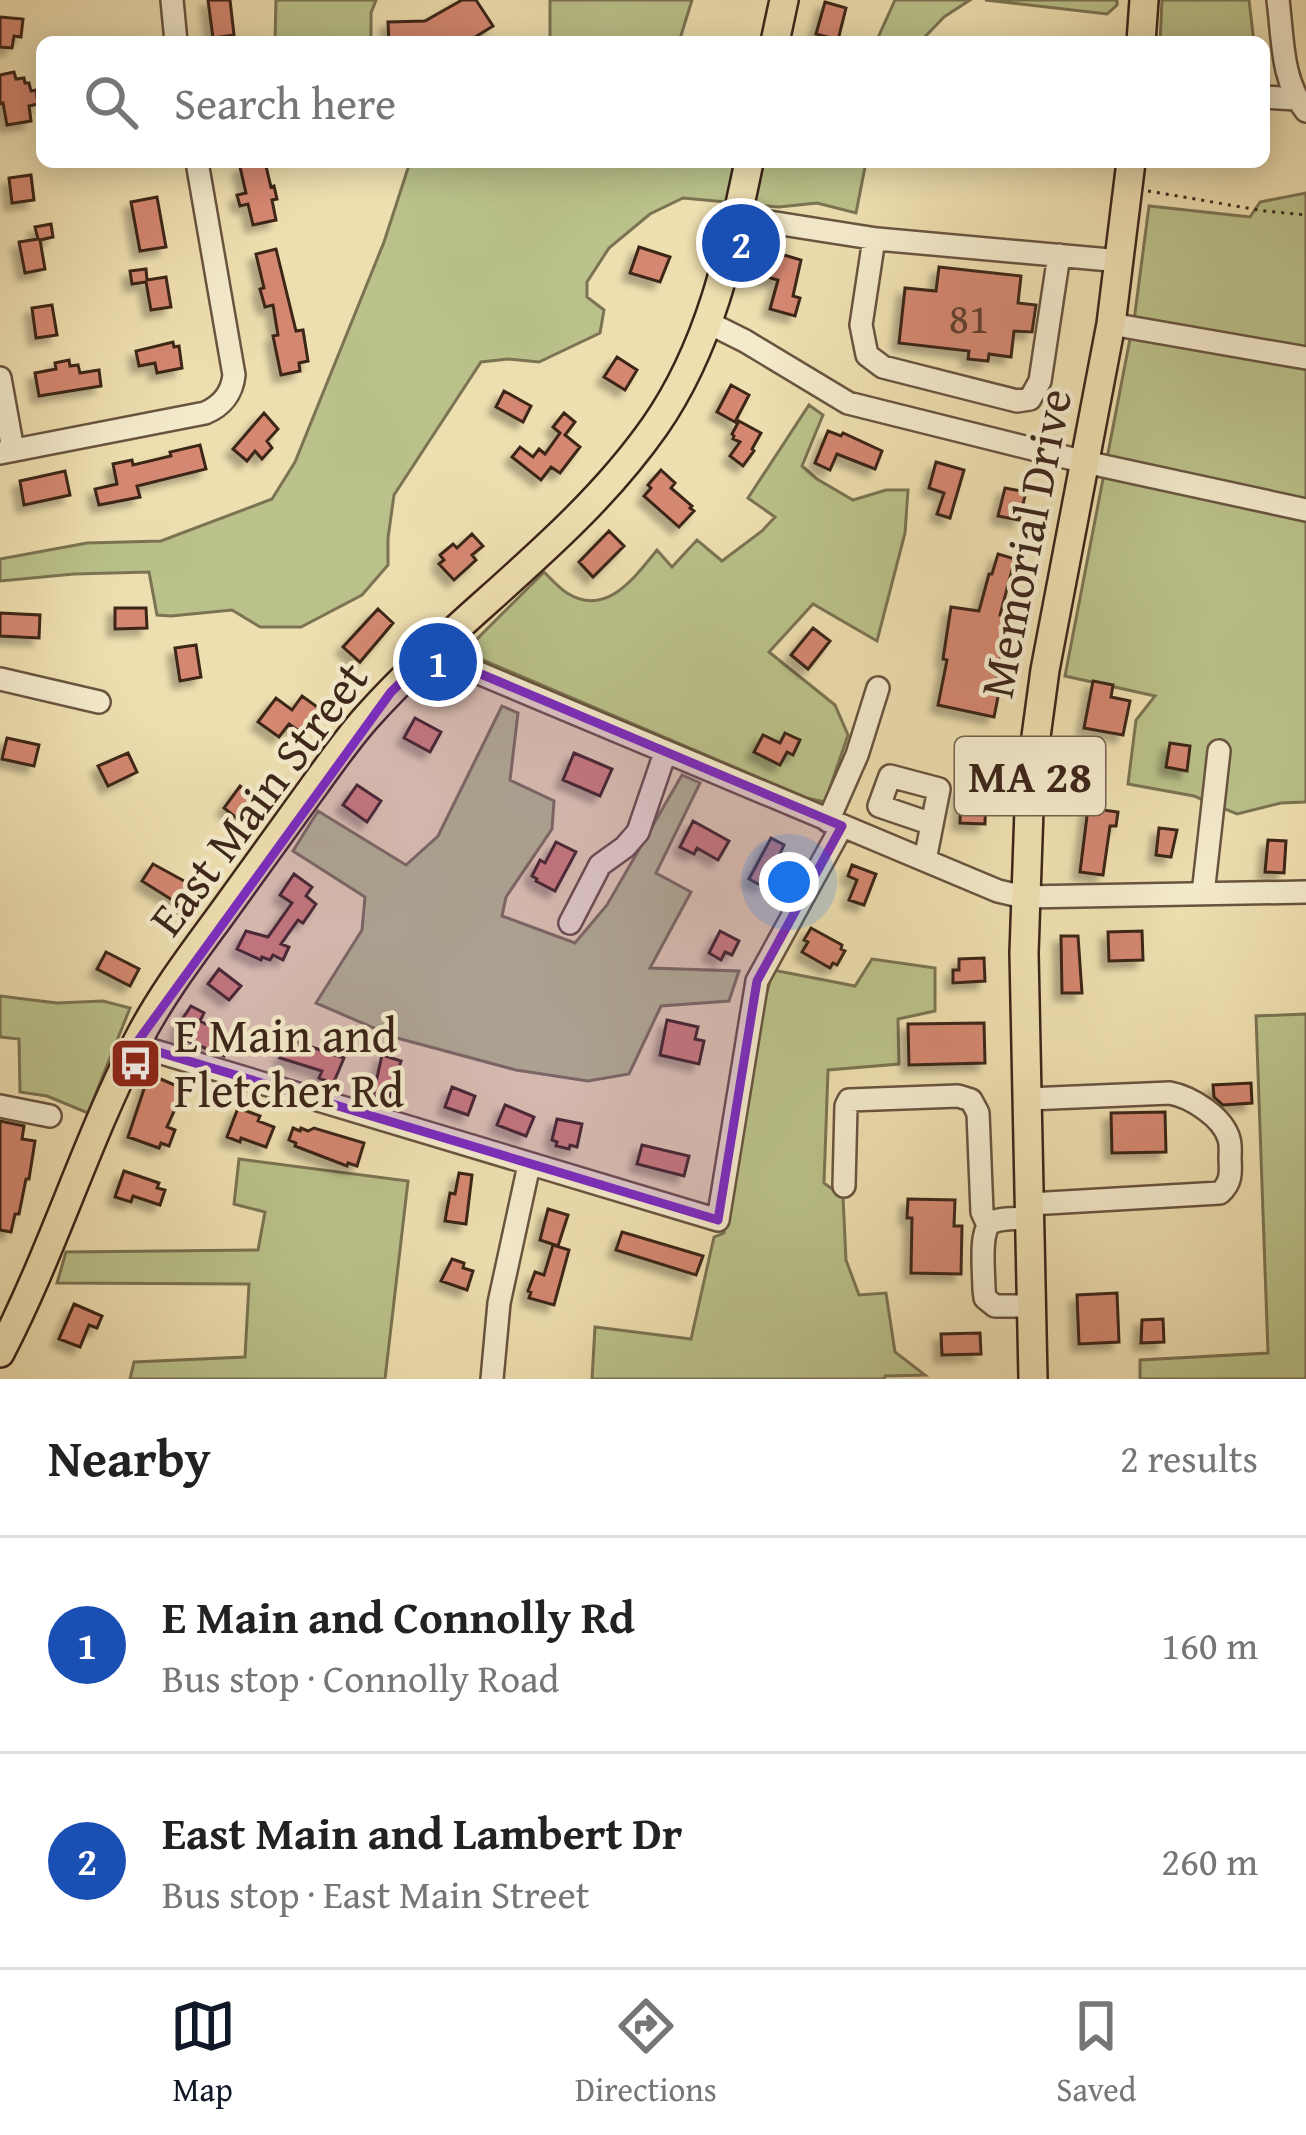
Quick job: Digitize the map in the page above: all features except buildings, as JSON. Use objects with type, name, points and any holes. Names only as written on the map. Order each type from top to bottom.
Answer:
[{"type":"main road","points":[[776,36],[784,0]]},
{"type":"main road","points":[[1141,36],[1144,0]]},
{"type":"main road","name":"East Main Street","points":[[0,1353],[10,1315],[135,1046],[200,944],[346,743],[380,704],[584,512],[658,424],[709,323],[748,168]]},
{"type":"main road","name":"Memorial Drive","points":[[1034,1376],[1024,897],[1030,781],[1036,722],[1111,324],[1130,175]]},
{"type":"street","points":[[172,0],[175,36]]},
{"type":"street","points":[[1278,0],[1288,79],[1301,105]]},
{"type":"street","points":[[1270,98],[1301,105]]},
{"type":"street","points":[[0,378],[7,451],[205,413],[220,404],[232,386],[232,364],[198,168]]},
{"type":"street","points":[[738,217],[874,239],[1120,261]]},
{"type":"street","points":[[874,239],[861,325],[866,355],[883,367],[1017,400],[1030,399],[1040,381],[1059,256]]},
{"type":"street","points":[[709,323],[746,340],[848,403],[1306,510]]},
{"type":"street","points":[[1111,324],[1306,358]]},
{"type":"street","points":[[431,653],[998,890],[1024,897],[1306,892]]},
{"type":"street","points":[[0,679],[99,702]]},
{"type":"street","points":[[135,1046],[718,1220],[757,981],[835,823],[878,688]]},
{"type":"street","points":[[1203,894],[1219,751]]},
{"type":"street","points":[[570,923],[600,865],[638,832],[665,753]]},
{"type":"street","points":[[925,860],[932,824]]},
{"type":"street","points":[[844,1186],[849,1100],[958,1096],[971,1100],[978,1113],[982,1212],[988,1225]]},
{"type":"street","points":[[1028,1099],[1185,1096],[1229,1137],[1231,1171],[1220,1193],[1030,1211],[988,1225],[984,1232],[985,1298],[994,1306],[1032,1306]]},
{"type":"street","points":[[0,1106],[50,1116]]},
{"type":"street","points":[[492,1379],[500,1304],[529,1165]]},
{"type":"path","points":[[1130,175],[1244,208],[1306,215]]},
{"type":"highlighted area","points":[[431,653],[842,826],[757,981],[718,1220],[135,1045],[391,692]]},
{"type":"green space","points":[[276,0],[376,0],[371,36],[275,36]]},
{"type":"green space","points":[[550,0],[692,0],[681,36],[550,36]]},
{"type":"green space","points":[[895,0],[970,0],[926,36],[879,36]]},
{"type":"green space","points":[[985,0],[1117,0],[1117,5],[1107,14]]},
{"type":"green space","points":[[1162,0],[1249,0],[1253,36],[1160,36]]},
{"type":"green space","points":[[408,168],[865,168],[856,213],[817,203],[779,207],[683,198],[650,214],[609,248],[587,282],[587,297],[604,310],[600,333],[539,362],[481,362],[394,495],[388,565],[362,595],[301,627],[260,627],[232,610],[157,615],[149,572],[0,581],[0,559],[87,543],[161,541],[272,499],[295,462],[384,242]]},
{"type":"green space","points":[[1306,193],[1306,802],[1237,814],[1194,796],[1128,784],[1136,720],[1155,696],[1065,676],[1135,313],[1149,206],[1250,217],[1260,202]]},
{"type":"green space","points":[[809,405],[823,415],[802,466],[817,479],[853,500],[886,490],[908,490],[905,533],[877,641],[813,604],[769,652],[835,705],[848,735],[825,802],[464,652],[544,572],[567,593],[594,601],[618,591],[657,550],[672,567],[697,540],[722,561],[775,517],[748,498]]},
{"type":"green space","points":[[502,706],[518,713],[510,780],[554,801],[552,829],[506,897],[502,916],[575,943],[607,905],[682,775],[700,783],[656,873],[691,892],[650,968],[739,971],[729,1001],[661,1006],[629,1074],[588,1081],[516,1070],[397,1038],[316,1003],[362,930],[365,897],[293,851],[318,811],[406,865],[438,836]]},
{"type":"green space","points":[[872,959],[935,968],[935,1011],[898,1019],[899,1064],[828,1070],[824,1183],[843,1197],[846,1260],[859,1295],[886,1293],[895,1352],[925,1375],[592,1379],[595,1327],[691,1339],[714,1237],[724,1233],[760,1017],[773,970],[855,986]]},
{"type":"green space","points":[[0,996],[57,1003],[103,1001],[130,1008],[88,1113],[47,1096],[20,1092],[19,1039],[0,1037]]},
{"type":"green space","points":[[1306,1014],[1306,1379],[1140,1379],[1140,1360],[1268,1353],[1256,1016]]},
{"type":"green space","points":[[239,1159],[408,1181],[385,1379],[130,1379],[134,1362],[245,1357],[249,1284],[57,1283],[66,1252],[258,1250],[265,1212],[234,1204]]},
{"type":"place","name":"East Main and Lambert Dr","points":[[741,243]]},
{"type":"place","name":"E Main and Connolly Rd","points":[[438,662]]},
{"type":"place","name":"E Main and Fletcher Rd","points":[[135,1063]]}]
